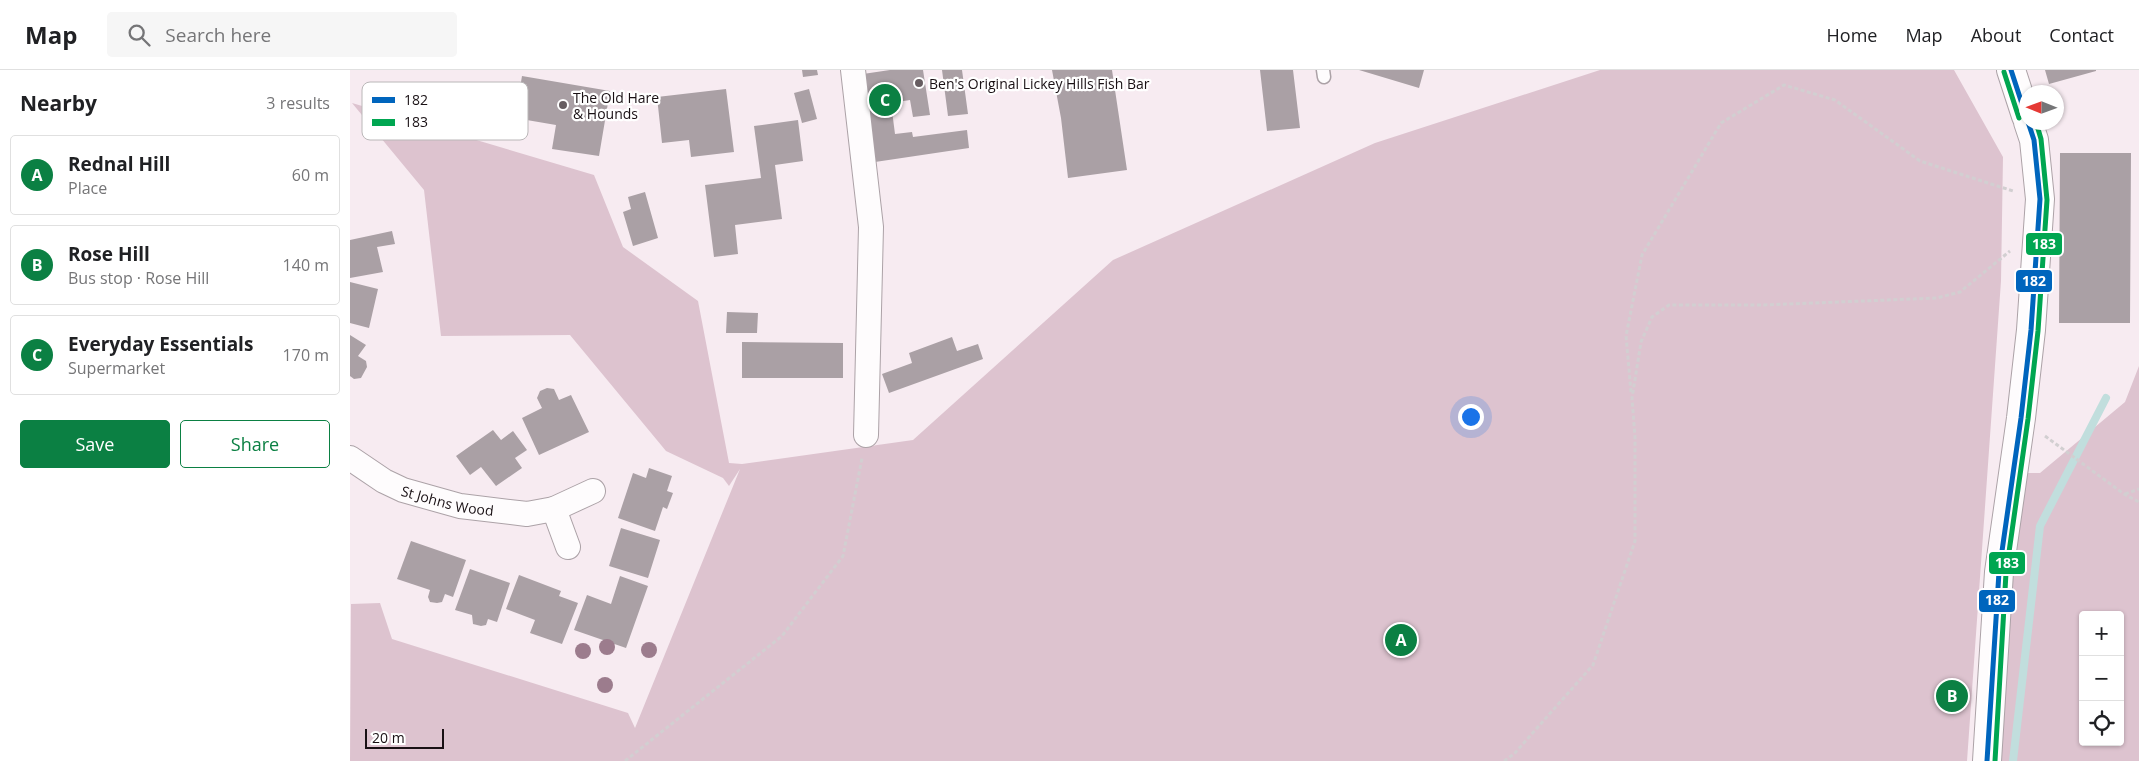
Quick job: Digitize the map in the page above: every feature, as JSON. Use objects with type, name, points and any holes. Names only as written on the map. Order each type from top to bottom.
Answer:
[{"type":"main road","points":[[2011,70],[2019,95]]},
{"type":"main road","points":[[1987,761],[1999,572],[2021,418],[2031,330],[2040,200],[2034,140],[2031,130]]},
{"type":"street","points":[[853,70],[871,227],[866,435]]},
{"type":"street","name":"St Johns Wood","points":[[350,458],[384,481],[403,490],[460,506],[527,514],[554,509],[594,491]]},
{"type":"street","points":[[554,509],[568,547]]},
{"type":"path","points":[[1504,761],[1514,754],[1593,665],[1635,541],[1635,437],[1626,336],[1642,255],[1721,123],[1784,86],[1835,100],[1920,161],[2040,200]]},
{"type":"path","points":[[1632,398],[1641,342],[1652,317],[1669,305],[1764,305],[1937,298],[1960,292],[2012,250],[2036,251]]},
{"type":"path","points":[[2021,418],[2124,494],[2139,502]]},
{"type":"path","points":[[625,761],[782,636],[843,556],[866,435]]},
{"type":"path","points":[[2124,494],[2139,489]]},
{"type":"shaded area","points":[[1600,70],[1954,70],[2003,157],[2001,281],[1967,761],[350,761],[351,604],[380,603],[392,639],[628,713],[635,728],[740,469],[729,486],[723,478],[666,451],[570,335],[441,336],[424,190],[383,140],[476,140],[594,175],[623,247],[698,301],[729,463],[742,464],[913,440],[1113,260],[1375,143]]},
{"type":"shaded area","points":[[352,103],[362,106],[362,115]]},
{"type":"shaded area","points":[[2139,366],[2139,761],[1996,761],[2022,473],[2040,473],[2125,402]]},
{"type":"building","points":[[802,70],[817,70],[818,75],[803,77]]},
{"type":"building","points":[[890,70],[923,70],[930,115],[913,117],[910,100],[891,103],[895,134],[912,132],[913,137],[967,130],[969,148],[875,162],[863,74]]},
{"type":"building","points":[[942,70],[962,70],[968,114],[948,116]]},
{"type":"building","points":[[1052,70],[1112,70],[1127,170],[1068,178],[1061,118]]},
{"type":"building","points":[[1260,70],[1293,70],[1300,128],[1267,131]]},
{"type":"building","points":[[1359,70],[1424,70],[1419,88]]},
{"type":"building","points":[[2045,70],[2096,70],[2096,71],[2049,84]]},
{"type":"building","name":"The Old Hare & Hounds","points":[[522,76],[610,91],[599,156],[552,149],[556,125],[528,120],[528,82],[521,82]]},
{"type":"building","points":[[726,89],[734,152],[691,157],[689,140],[662,143],[657,97]]},
{"type":"building","points":[[809,89],[817,119],[802,123],[794,93]]},
{"type":"building","points":[[798,120],[803,161],[775,165],[782,219],[735,225],[738,254],[714,257],[705,185],[761,178],[754,126]]},
{"type":"building","points":[[2060,153],[2131,153],[2130,323],[2059,323]]},
{"type":"building","points":[[645,192],[658,238],[633,246],[623,212],[631,209],[628,197]]},
{"type":"building","points":[[392,231],[395,244],[377,247],[383,272],[350,278],[350,240]]},
{"type":"building","points":[[350,282],[378,289],[369,328],[350,323]]},
{"type":"building","points":[[727,312],[758,313],[757,333],[726,333]]},
{"type":"building","points":[[350,335],[366,345],[358,356],[366,361],[367,367],[361,378],[354,379],[350,376]]},
{"type":"building","points":[[952,337],[957,351],[978,344],[983,359],[889,393],[882,374],[912,363],[909,353]]},
{"type":"building","points":[[742,342],[843,343],[843,378],[742,378]]},
{"type":"building","points":[[547,388],[554,389],[559,400],[571,395],[589,432],[539,455],[522,418],[542,408],[537,398],[540,391]]},
{"type":"building","points":[[493,430],[501,440],[513,431],[527,450],[515,458],[522,468],[496,486],[481,467],[470,475],[456,456]]},
{"type":"building","points":[[649,468],[672,476],[667,491],[673,493],[667,509],[663,507],[655,531],[618,518],[633,473],[646,478]]},
{"type":"building","points":[[621,528],[660,540],[648,578],[609,566]]},
{"type":"building","points":[[411,541],[466,560],[453,597],[445,594],[442,602],[430,602],[428,597],[430,590],[397,579]]},
{"type":"building","points":[[470,569],[510,583],[497,622],[488,619],[486,625],[473,624],[472,615],[455,610]]},
{"type":"building","points":[[519,575],[561,591],[559,596],[578,603],[562,644],[530,633],[535,620],[506,609]]},
{"type":"building","points":[[620,576],[648,586],[626,648],[574,630],[587,595],[611,604]]},
{"type":"waterway","points":[[2013,761],[2040,526],[2106,398]]},
{"type":"transit line","name":"182","points":[[2011,70],[2019,95]]},
{"type":"transit line","name":"183","points":[[2004,72],[2019,118]]},
{"type":"transit line","name":"182","points":[[1987,761],[1999,572],[2021,418],[2031,330],[2040,199],[2034,140],[2031,130]]},
{"type":"transit line","name":"183","points":[[1995,761],[2006,573],[2028,419],[2038,331],[2047,200],[2041,139],[2038,130]]},
{"type":"place","name":"Ben's Original Lickey Hills Fish Bar","points":[[919,83]]},
{"type":"place","name":"Everyday Essentials","points":[[885,100]]},
{"type":"place","name":"The Old Hare & Hounds","points":[[563,105]]},
{"type":"place","name":"Rednal Hill","points":[[1401,640]]},
{"type":"place","name":"Rose Hill","points":[[1952,696]]}]
